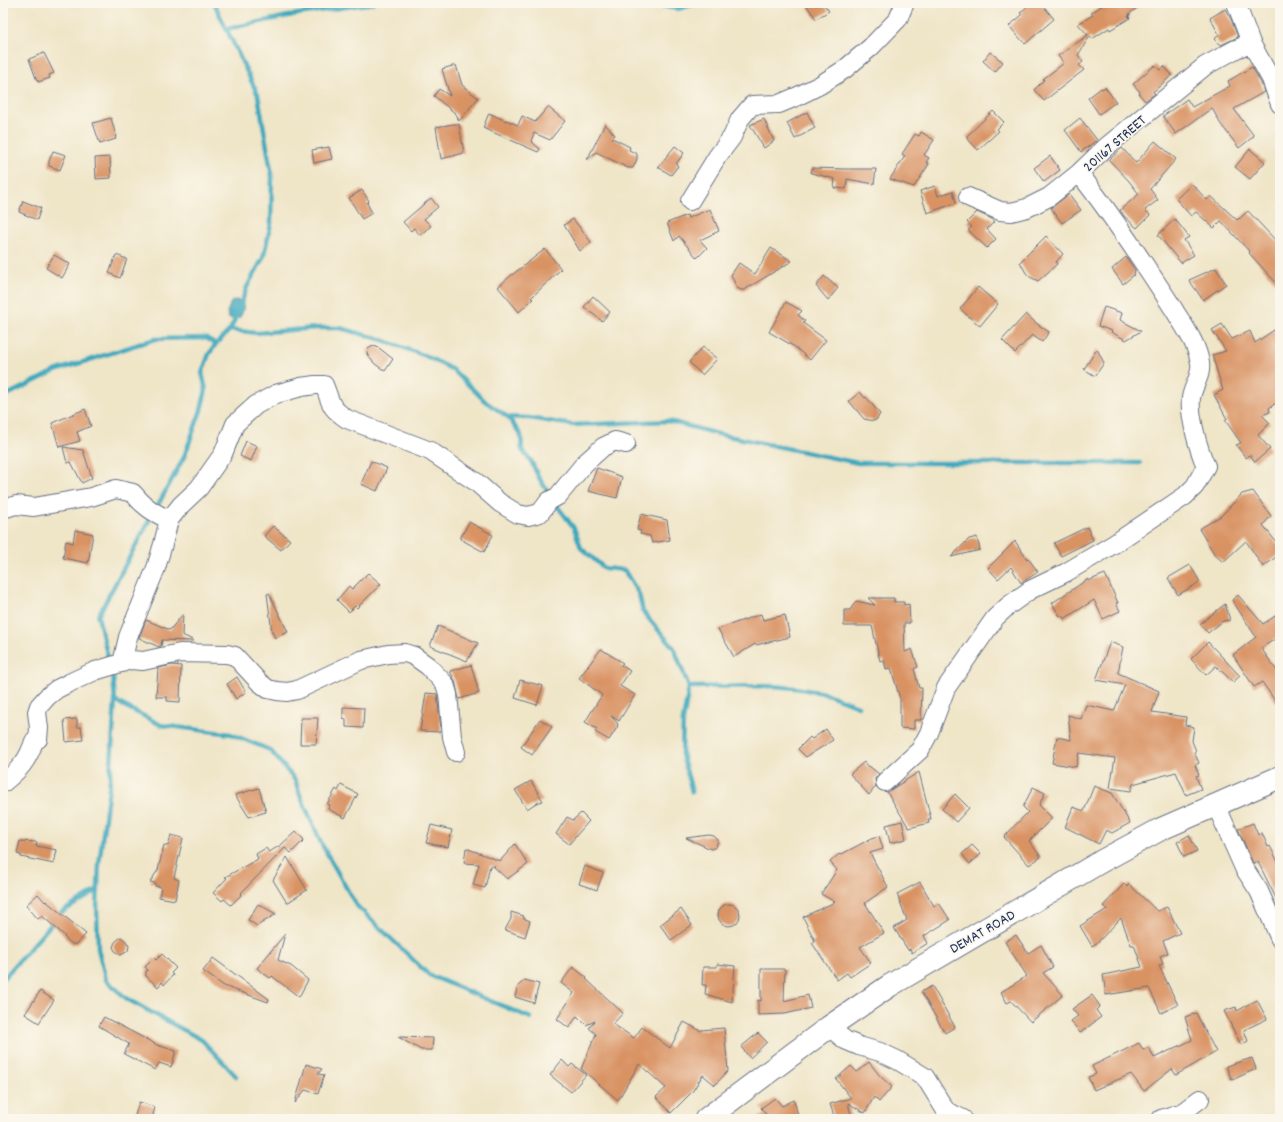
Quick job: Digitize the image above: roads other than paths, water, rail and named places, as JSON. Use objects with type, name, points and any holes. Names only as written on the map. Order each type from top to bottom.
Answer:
[{"type":"street","points":[[690,201],[717,157],[732,137],[740,119],[752,105],[779,104],[820,85],[844,69],[871,47],[898,19],[905,3]]},
{"type":"street","points":[[1236,3],[1252,43],[1271,79],[1280,104]]},
{"type":"street","name":"201167 STREET","points":[[968,197],[1000,211],[1011,212],[1026,208],[1049,197],[1079,173],[1106,147],[1205,66],[1236,49],[1252,43]]},
{"type":"street","points":[[885,782],[920,750],[929,733],[946,688],[996,618],[1004,610],[1030,590],[1065,573],[1114,544],[1185,496],[1195,486],[1206,466],[1201,454],[1192,413],[1191,398],[1194,386],[1200,374],[1200,363],[1195,344],[1099,198],[1079,173]]},
{"type":"street","points":[[122,663],[128,636],[156,568],[169,520],[199,488],[223,454],[235,424],[256,404],[276,394],[315,385],[324,385],[331,405],[336,411],[347,419],[430,452],[476,482],[500,503],[518,514],[528,516],[540,513],[585,463],[603,447],[615,441],[626,444]]},
{"type":"street","points":[[3,509],[16,505],[34,507],[91,498],[116,489],[133,493],[150,511],[169,520]]},
{"type":"street","points":[[3,783],[24,764],[34,741],[38,739],[39,728],[37,712],[42,701],[57,689],[95,671],[131,660],[143,660],[180,653],[227,654],[235,656],[259,682],[268,689],[287,692],[297,690],[361,660],[388,654],[405,653],[414,656],[428,666],[445,684],[448,694],[452,737],[456,752]]},
{"type":"street","name":"DEMAT ROAD","points":[[706,1119],[888,986],[1102,861],[1161,829],[1280,777]]},
{"type":"street","points":[[1216,805],[1244,868],[1259,891],[1280,939]]},
{"type":"street","points":[[830,1027],[845,1040],[880,1052],[897,1060],[925,1077],[946,1111],[963,1119]]},
{"type":"street","points":[[1161,1119],[1183,1112],[1200,1099]]},
{"type":"water","points":[[235,300],[242,301],[243,306],[242,314],[237,320],[228,318],[227,312],[231,302]]},
{"type":"waterway","points":[[214,3],[258,95],[272,176],[271,224],[263,258],[247,287],[240,306]]},
{"type":"waterway","points":[[226,29],[298,14],[374,3]]},
{"type":"waterway","points":[[647,3],[678,9],[698,3]]},
{"type":"waterway","points":[[158,505],[184,457],[201,410],[206,390],[202,373],[209,354],[216,344],[230,330],[237,315]]},
{"type":"waterway","points":[[230,330],[257,333],[316,328],[340,328],[380,339],[426,356],[453,370],[486,402],[508,417],[521,435],[522,450],[531,461],[539,478],[550,495]]},
{"type":"waterway","points":[[3,397],[55,371],[155,339],[206,338],[216,344]]},
{"type":"waterway","points":[[508,417],[529,418],[573,425],[669,421],[718,434],[858,463],[1140,463]]},
{"type":"waterway","points":[[555,503],[574,528],[581,548],[604,568],[624,570],[639,594],[643,612],[674,648],[689,687],[683,721],[682,754],[692,792]]},
{"type":"waterway","points":[[109,662],[98,616],[151,517]]},
{"type":"waterway","points":[[113,676],[115,701],[161,725],[231,734],[270,750],[295,780],[321,843],[356,905],[429,975],[531,1018]]},
{"type":"waterway","points":[[689,687],[773,686],[795,688],[824,693],[858,706]]},
{"type":"waterway","points":[[115,701],[110,780],[99,864],[97,906],[98,949],[106,980],[127,999],[202,1040],[236,1076]]},
{"type":"waterway","points":[[3,979],[62,912],[98,890]]}]
